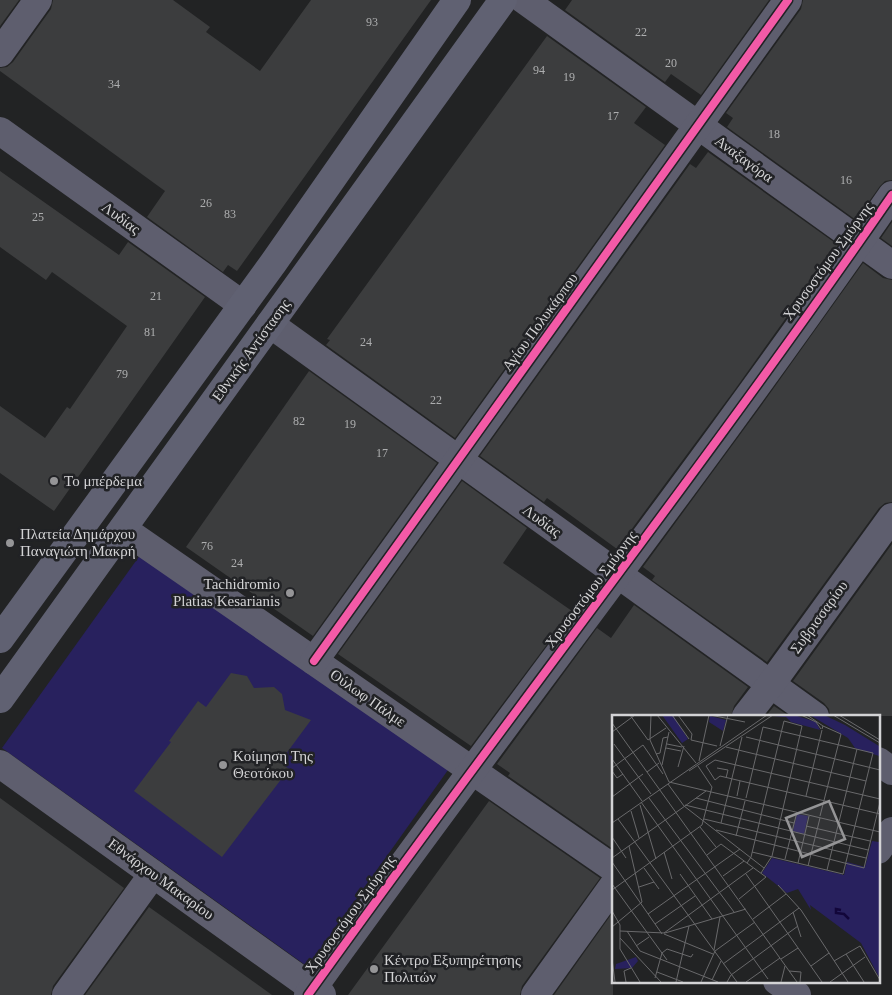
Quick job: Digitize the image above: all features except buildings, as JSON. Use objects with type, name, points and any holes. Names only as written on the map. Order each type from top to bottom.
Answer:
[{"type":"main road","points":[[0,639],[243,305],[457,0]]},
{"type":"main road","name":"Εθνικής Αντίστασης","points":[[0,699],[503,0]]},
{"type":"street","points":[[0,53],[38,0]]},
{"type":"street","name":"Αναξαγόρα","points":[[524,0],[892,265]]},
{"type":"street","name":"Αγίου Πολυκάρπου","points":[[314,661],[788,0]]},
{"type":"street","name":"Λυδίας","points":[[0,131],[243,305]]},
{"type":"street","name":"Χρυσοστόμου Σμύρνης","points":[[314,993],[473,770],[618,576],[892,195]]},
{"type":"street","name":"Λυδίας","points":[[270,324],[814,715]]},
{"type":"street","name":"Συβρισσαρίου","points":[[747,715],[892,517]]},
{"type":"street","name":"Ούλωφ Πάλμε","points":[[123,529],[612,867]]},
{"type":"street","points":[[880,762],[892,771]]},
{"type":"street","name":"Εθνάρχου Μακαρίου","points":[[0,764],[314,993]]},
{"type":"street","points":[[880,847],[892,831]]},
{"type":"street","points":[[66,995],[153,874]]},
{"type":"street","points":[[535,995],[612,887]]},
{"type":"shaded area","points":[[143,551],[448,770],[308,967],[2,748]]},
{"type":"cycle path","points":[[314,661],[788,0]]},
{"type":"cycle path","points":[[308,995],[675,497],[892,195]]},
{"type":"place","name":"Το μπέρδεμα","points":[[54,481]]},
{"type":"place","name":"Πλατεία Δημάρχου Παναγιώτη Μακρή","points":[[10,543]]},
{"type":"place","name":"Tachidromio Platias Kesarianis","points":[[290,593]]},
{"type":"place","name":"Κοίμηση Της Θεοτόκου","points":[[223,765]]},
{"type":"place","name":"Κέντρο Εξυπηρέτησης Πολιτών","points":[[374,969]]}]
